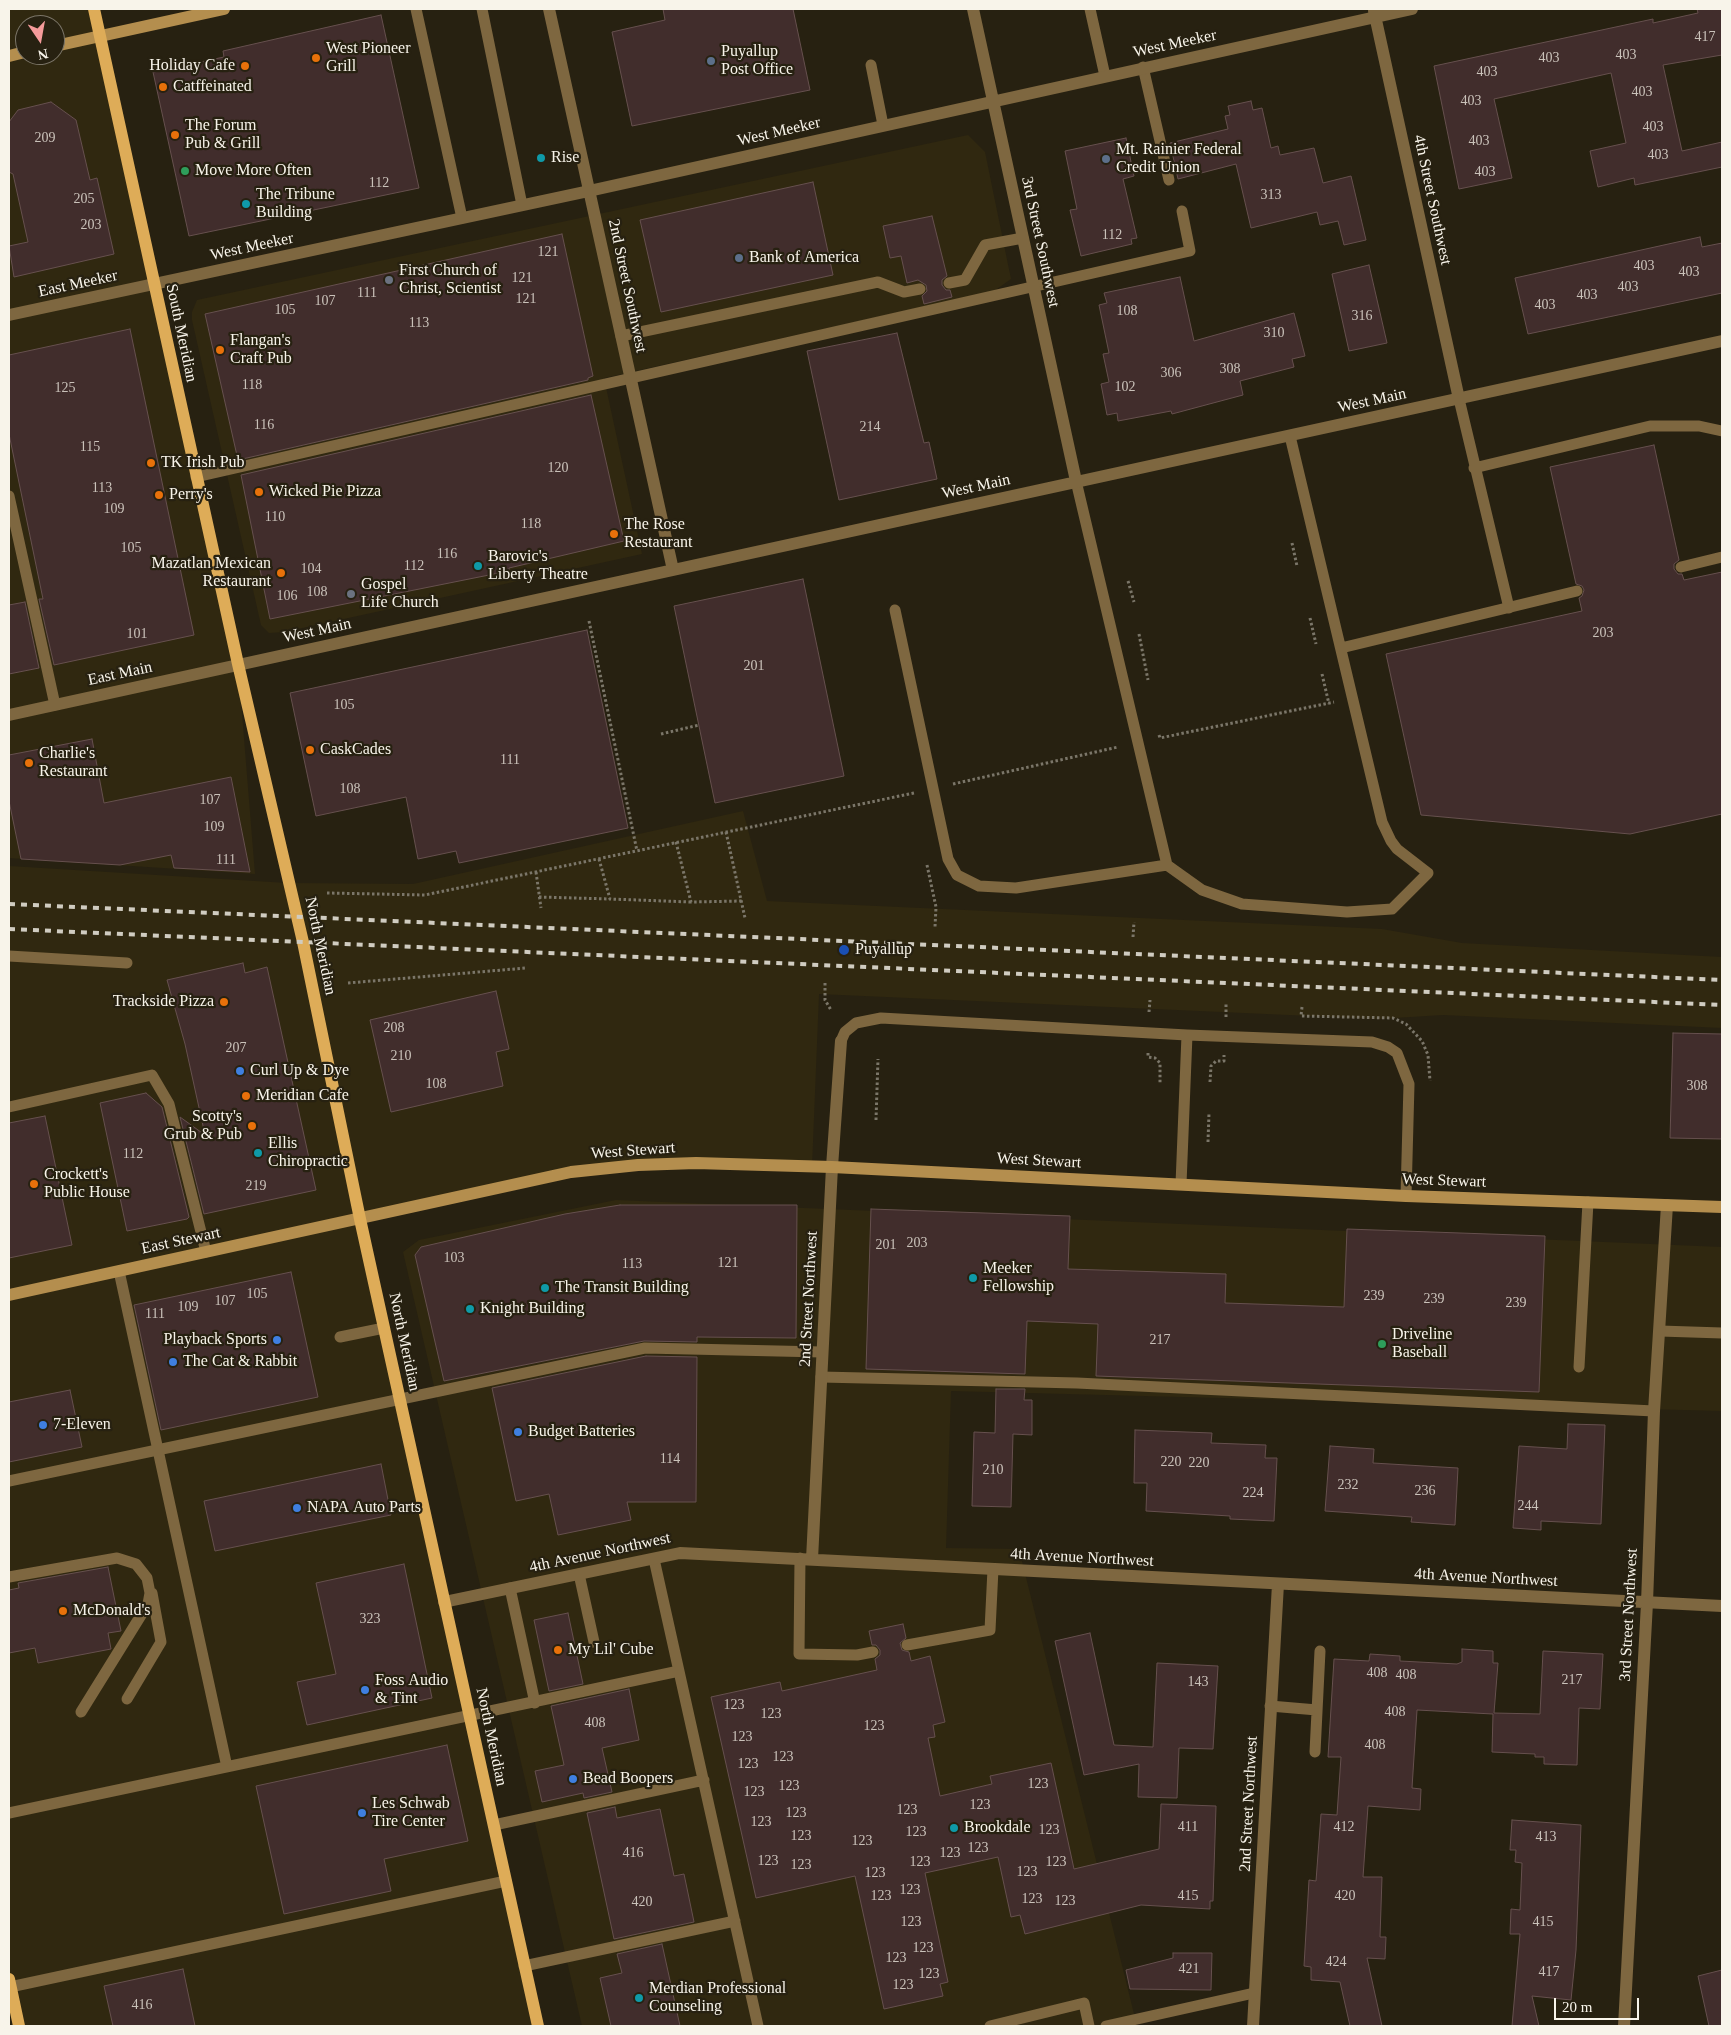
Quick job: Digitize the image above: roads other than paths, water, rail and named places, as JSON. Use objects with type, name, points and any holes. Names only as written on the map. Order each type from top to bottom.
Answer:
[{"type":"main road","name":"South Meridian","points":[[94,9],[238,664]]},
{"type":"main road","name":"North Meridian","points":[[238,664],[303,942],[360,1219],[538,2026]]},
{"type":"main road","points":[[10,1983],[19,2026]]},
{"type":"street","points":[[65,44],[224,9]]},
{"type":"street","name":"2nd Street Southwest","points":[[549,9],[673,570]]},
{"type":"street","name":"3rd Street Southwest","points":[[973,9],[1076,481]]},
{"type":"street","name":"West Meeker","points":[[154,284],[589,191],[1105,76],[1374,13],[1412,9]]},
{"type":"street","name":"4th Street Southwest","points":[[1374,13],[1459,399]]},
{"type":"street","name":"East Meeker","points":[[9,316],[154,284]]},
{"type":"street","name":"West Main","points":[[238,664],[1722,342]]},
{"type":"street","name":"East Main","points":[[9,715],[238,664]]},
{"type":"street","name":"2nd Street Northwest","points":[[806,1558],[821,1377],[841,1041]]},
{"type":"street","name":"West Stewart","points":[[360,1219],[602,1167],[696,1163],[832,1167],[1406,1196],[1722,1206]]},
{"type":"street","name":"3rd Street Northwest","points":[[1624,2026],[1647,1603],[1654,1410],[1667,1205]]},
{"type":"street","name":"East Stewart","points":[[9,1295],[360,1219]]},
{"type":"street","name":"4th Avenue Northwest","points":[[444,1602],[680,1553],[1722,1606]]},
{"type":"street","name":"2nd Street Northwest","points":[[1253,2026],[1278,1584]]},
{"type":"lane","points":[[416,9],[462,218]]},
{"type":"lane","points":[[482,9],[522,205]]},
{"type":"lane","points":[[1090,9],[1105,76]]},
{"type":"lane","points":[[871,65],[883,125]]},
{"type":"lane","points":[[1143,67],[1169,180]]},
{"type":"lane","points":[[196,477],[1190,251],[1182,211]]},
{"type":"lane","points":[[949,283],[965,280],[985,245],[1023,238]]},
{"type":"lane","points":[[621,336],[878,282],[904,292],[920,289]]},
{"type":"lane","points":[[1459,399],[1509,608]]},
{"type":"lane","points":[[1474,468],[1650,426],[1699,426],[1722,431]]},
{"type":"lane","points":[[1076,481],[1166,865],[1202,890],[1242,904],[1347,912],[1392,909],[1428,873],[1397,848],[1385,828],[1290,436]]},
{"type":"lane","points":[[9,496],[55,705]]},
{"type":"lane","points":[[1681,567],[1722,557]]},
{"type":"lane","points":[[1341,648],[1577,591]]},
{"type":"lane","points":[[895,610],[948,859],[957,875],[979,886],[1022,888],[1166,865]]},
{"type":"lane","points":[[9,956],[127,963]]},
{"type":"lane","points":[[841,1041],[845,1032],[856,1023],[881,1018],[1187,1035],[1372,1042],[1388,1047],[1397,1053],[1406,1071],[1409,1090],[1406,1196]]},
{"type":"lane","points":[[1181,1184],[1187,1035]]},
{"type":"lane","points":[[9,1107],[152,1075],[169,1104],[206,1252]]},
{"type":"lane","points":[[1579,1367],[1588,1202]]},
{"type":"lane","points":[[119,1271],[227,1767]]},
{"type":"lane","points":[[340,1337],[384,1328]]},
{"type":"lane","points":[[1660,1331],[1722,1333]]},
{"type":"lane","points":[[9,1481],[645,1348],[822,1352]]},
{"type":"lane","points":[[821,1377],[1078,1383],[1654,1410]]},
{"type":"lane","points":[[9,1577],[117,1558],[136,1564],[147,1578],[161,1642],[127,1699]]},
{"type":"lane","points":[[654,1558],[758,2026]]},
{"type":"lane","points":[[806,1558],[799,1654],[857,1655],[873,1652]]},
{"type":"lane","points":[[908,1645],[990,1630],[993,1569]]},
{"type":"lane","points":[[579,1574],[594,1642]]},
{"type":"lane","points":[[80,1712],[144,1611],[150,1598],[150,1588]]},
{"type":"lane","points":[[510,1588],[535,1703]]},
{"type":"lane","points":[[1315,1752],[1320,1651]]},
{"type":"lane","points":[[9,1813],[679,1672]]},
{"type":"lane","points":[[1270,1706],[1317,1710]]},
{"type":"lane","points":[[494,1825],[704,1780]]},
{"type":"lane","points":[[10,1983],[506,1881]]},
{"type":"lane","points":[[524,1966],[735,1920]]},
{"type":"lane","points":[[1106,2026],[1254,1993]]},
{"type":"lane","points":[[990,2026],[1084,2003],[1089,2026]]},
{"type":"railway","points":[[9,904],[1722,980]]},
{"type":"railway","points":[[9,929],[1722,1005]]},
{"type":"place","name":"West Pioneer Grill","points":[[316,58]]},
{"type":"place","name":"Puyallup Post Office","points":[[711,61]]},
{"type":"place","name":"Holiday Cafe","points":[[245,66]]},
{"type":"place","name":"Catffeinated","points":[[163,87]]},
{"type":"place","name":"The Forum Pub & Grill","points":[[175,135]]},
{"type":"place","name":"Rise","points":[[541,158]]},
{"type":"place","name":"Mt. Rainier Federal Credit Union","points":[[1106,159]]},
{"type":"place","name":"Move More Often","points":[[185,171]]},
{"type":"place","name":"The Tribune Building","points":[[246,204]]},
{"type":"place","name":"Bank of America","points":[[739,258]]},
{"type":"place","name":"First Church of Christ, Scientist","points":[[389,280]]},
{"type":"place","name":"Flangan's Craft Pub","points":[[220,350]]},
{"type":"place","name":"TK Irish Pub","points":[[151,463]]},
{"type":"place","name":"Wicked Pie Pizza","points":[[259,492]]},
{"type":"place","name":"Perry's","points":[[159,495]]},
{"type":"place","name":"The Rose Restaurant","points":[[614,534]]},
{"type":"place","name":"Barovic's Liberty Theatre","points":[[478,566]]},
{"type":"place","name":"Mazatlan Mexican Restaurant","points":[[281,573]]},
{"type":"place","name":"Gospel Life Church","points":[[351,594]]},
{"type":"place","name":"CaskCades","points":[[310,750]]},
{"type":"place","name":"Charlie's Restaurant","points":[[29,763]]},
{"type":"place","name":"Puyallup","points":[[844,950]]},
{"type":"place","name":"Trackside Pizza","points":[[224,1002]]},
{"type":"place","name":"Curl Up & Dye","points":[[240,1071]]},
{"type":"place","name":"Meridian Cafe","points":[[246,1096]]},
{"type":"place","name":"Scotty's Grub & Pub","points":[[252,1126]]},
{"type":"place","name":"Ellis Chiropractic","points":[[258,1153]]},
{"type":"place","name":"Crockett's Public House","points":[[34,1184]]},
{"type":"place","name":"Meeker Fellowship","points":[[973,1278]]},
{"type":"place","name":"The Transit Building","points":[[545,1288]]},
{"type":"place","name":"Knight Building","points":[[470,1309]]},
{"type":"place","name":"Playback Sports","points":[[277,1340]]},
{"type":"place","name":"Driveline Baseball","points":[[1382,1344]]},
{"type":"place","name":"The Cat & Rabbit","points":[[173,1362]]},
{"type":"place","name":"7-Eleven","points":[[43,1425]]},
{"type":"place","name":"Budget Batteries","points":[[518,1432]]},
{"type":"place","name":"NAPA Auto Parts","points":[[297,1508]]},
{"type":"place","name":"McDonald's","points":[[63,1611]]},
{"type":"place","name":"My Lil' Cube","points":[[558,1650]]},
{"type":"place","name":"Foss Audio & Tint","points":[[365,1690]]},
{"type":"place","name":"Bead Boopers","points":[[573,1779]]},
{"type":"place","name":"Les Schwab Tire Center","points":[[362,1813]]},
{"type":"place","name":"Brookdale","points":[[954,1828]]},
{"type":"place","name":"Merdian Professional Counseling","points":[[639,1998]]}]
